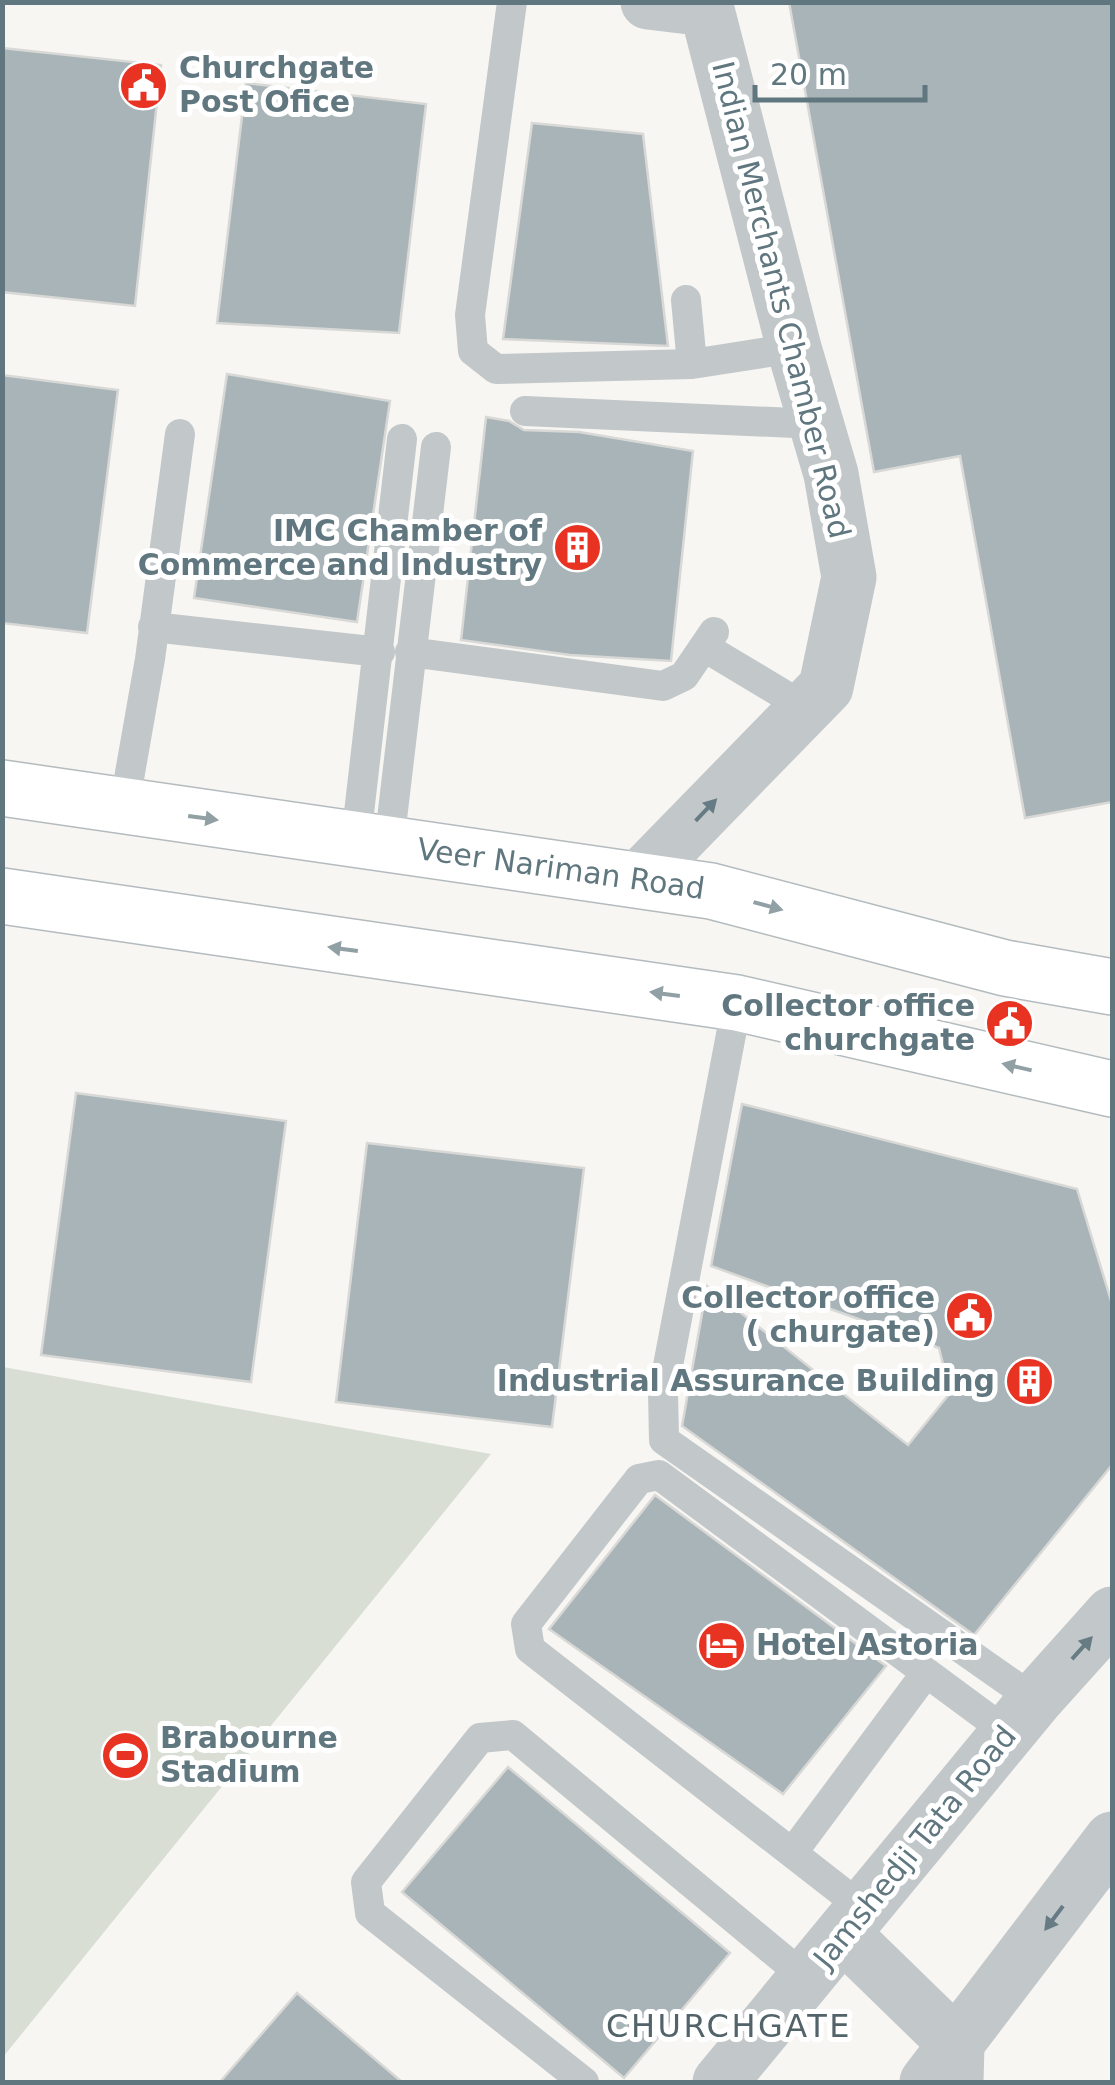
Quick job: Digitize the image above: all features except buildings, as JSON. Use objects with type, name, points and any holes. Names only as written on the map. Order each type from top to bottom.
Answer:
[{"type":"main road","name":"Veer Nariman Road","points":[[2,788],[712,891],[1005,968],[1112,987]]},
{"type":"main road","points":[[2,896],[736,1004],[1112,1089]]},
{"type":"street","points":[[648,2],[706,6]]},
{"type":"street","name":"Indian Merchants Chamber Road","points":[[638,880],[826,687],[849,577],[831,474],[794,348],[706,6]]},
{"type":"street","name":"Jamshedji Tata Road","points":[[720,2082],[1022,1716],[1112,1614]]},
{"type":"street","points":[[853,1921],[947,2070],[1112,1839]]},
{"type":"lane","points":[[512,2],[470,316],[473,351],[496,369],[692,364],[794,348]]},
{"type":"lane","points":[[686,300],[692,364]]},
{"type":"lane","points":[[526,411],[816,424]]},
{"type":"lane","points":[[124,807],[180,434]]},
{"type":"lane","points":[[395,652],[402,438]]},
{"type":"lane","points":[[372,841],[395,652],[436,447]]},
{"type":"lane","points":[[153,626],[663,686],[684,676],[710,640],[806,708]]},
{"type":"lane","points":[[736,1004],[663,1392],[664,1440],[1022,1716]]},
{"type":"lane","points":[[853,1921],[793,1852],[530,1649],[526,1624],[639,1479],[659,1475],[926,1673],[1022,1716]]},
{"type":"lane","points":[[793,1852],[926,1673]]},
{"type":"lane","points":[[584,2082],[370,1913],[366,1882],[480,1738],[513,1735],[806,1978]]},
{"type":"shaded area","name":"Brabourne Stadium","points":[[2,1367],[491,1454],[3,2057]]},
{"type":"place","name":"Churchgate Post Ofice","points":[[144,85]]},
{"type":"place","name":"IMC Chamber of Commerce and Industry","points":[[577,548]]},
{"type":"place","name":"Collector office churchgate","points":[[1010,1023]]},
{"type":"place","name":"Collector office ( churgate)","points":[[970,1315]]},
{"type":"place","name":"Industrial Assurance Building","points":[[1030,1381]]},
{"type":"place","name":"Hotel Astoria","points":[[721,1645]]},
{"type":"place","name":"Brabourne Stadium","points":[[125,1755]]},
{"type":"district","name":"CHURCHGATE","points":[[729,2026]]}]
